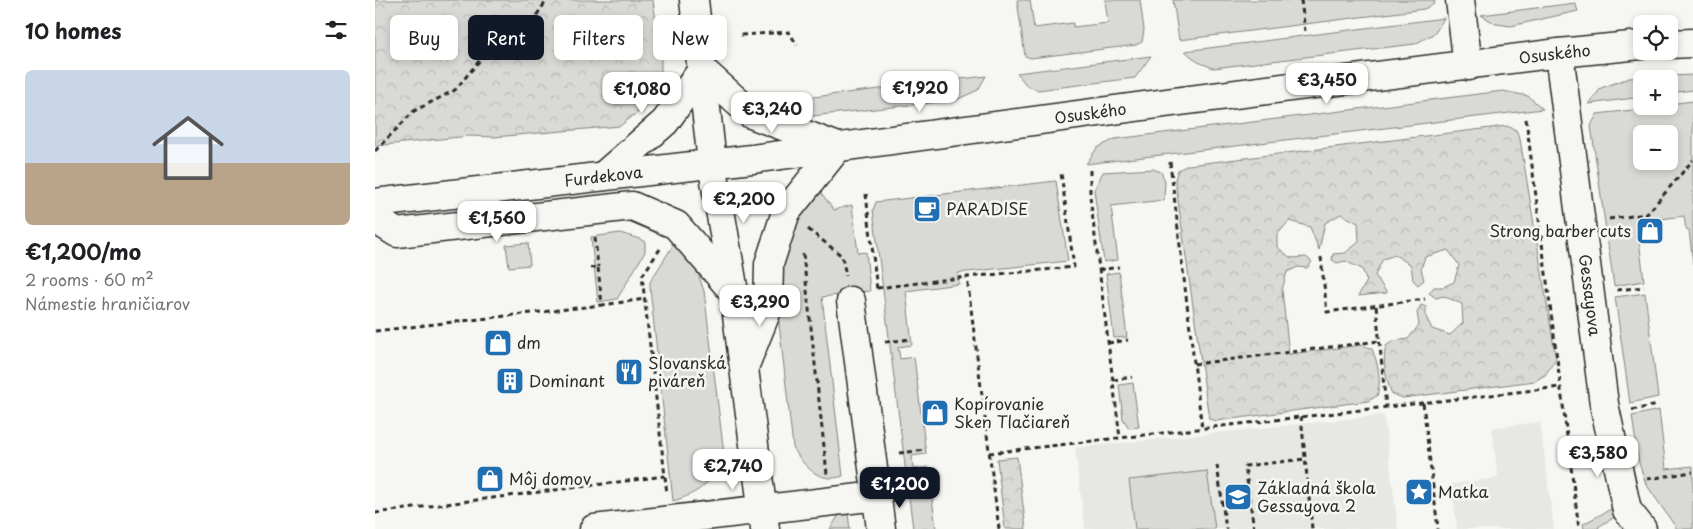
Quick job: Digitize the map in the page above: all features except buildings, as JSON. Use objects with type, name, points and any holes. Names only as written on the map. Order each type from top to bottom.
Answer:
[{"type":"street","points":[[693,0],[712,164],[734,292],[764,519]]},
{"type":"street","points":[[1460,0],[1468,66]]},
{"type":"street","points":[[1678,44],[1693,43]]},
{"type":"street","name":"Osuského","points":[[712,164],[1018,121],[1559,54],[1633,47]]},
{"type":"street","name":"Gessayova","points":[[1559,54],[1604,404],[1627,510],[1642,529]]},
{"type":"street","points":[[702,70],[751,114],[838,147],[786,212],[769,264],[768,308],[744,367]]},
{"type":"street","points":[[603,176],[665,122],[702,70]]},
{"type":"street","name":"Furdekova","points":[[375,203],[712,164]]},
{"type":"street","points":[[375,219],[397,233],[632,206],[676,224],[734,292]]},
{"type":"street","points":[[851,301],[881,529]]},
{"type":"street","points":[[594,529],[670,520],[764,519],[829,501],[877,496]]},
{"type":"path","points":[[1301,0],[1305,31]]},
{"type":"path","points":[[375,152],[414,111],[455,90],[485,54],[521,38],[547,1]]},
{"type":"path","points":[[741,35],[789,32],[797,45]]},
{"type":"path","points":[[1526,119],[1579,529]]},
{"type":"path","points":[[1601,220],[1647,214],[1693,160]]},
{"type":"path","points":[[1170,162],[1202,429]]},
{"type":"path","points":[[1090,170],[1090,196],[1120,438]]},
{"type":"path","points":[[877,288],[1074,267],[1061,173]]},
{"type":"path","points":[[806,227],[842,256],[851,301]]},
{"type":"path","points":[[593,228],[602,305]]},
{"type":"path","points":[[664,243],[642,276],[670,520]]},
{"type":"path","points":[[802,250],[829,501]]},
{"type":"path","points":[[1321,257],[1327,312],[1425,299]]},
{"type":"path","points":[[590,268],[598,267]]},
{"type":"path","points":[[1099,270],[1119,267]]},
{"type":"path","points":[[967,277],[999,529]]},
{"type":"path","points":[[1611,290],[1644,287]]},
{"type":"path","points":[[375,331],[645,299]]},
{"type":"path","points":[[1376,306],[1386,407]]},
{"type":"path","points":[[884,342],[911,339]]},
{"type":"path","points":[[1108,343],[1127,340]]},
{"type":"path","points":[[1194,364],[1379,341]]},
{"type":"path","points":[[1113,380],[1132,377]]},
{"type":"path","points":[[989,453],[1560,387]]},
{"type":"path","points":[[1423,403],[1438,529]]},
{"type":"path","points":[[1629,410],[1659,404]]},
{"type":"path","points":[[1301,416],[1312,529]]},
{"type":"path","points":[[897,453],[926,450]]},
{"type":"path","points":[[1254,529],[1245,466],[1305,459]]},
{"type":"path","points":[[1217,465],[1226,529]]},
{"type":"path","points":[[1639,480],[1693,472]]},
{"type":"path","points":[[375,513],[665,476]]},
{"type":"shaded area","name":"Základná škola Gessayova 2","points":[[1384,415],[1398,529],[1085,529],[1075,448]]},
{"type":"shaded area","points":[[1540,422],[1554,529],[1457,529],[1452,484],[1498,478],[1492,428]]},
{"type":"green space","points":[[653,0],[655,15],[653,15],[653,60],[661,60],[661,74],[647,105],[620,126],[494,137],[469,136],[375,146],[375,1]]},
{"type":"green space","points":[[1017,0],[1030,0],[1034,28],[1073,23],[1073,27],[1108,23],[1105,0],[1140,0],[1144,30],[1142,42],[1136,45],[1031,58],[1025,56]]},
{"type":"green space","points":[[1173,0],[1435,0],[1434,4],[1424,9],[1179,40]]},
{"type":"green space","points":[[1575,3],[1578,11],[1511,26],[1496,24],[1481,15]]},
{"type":"green space","points":[[1444,18],[1435,33],[1415,44],[1213,68],[1198,62],[1185,51]]},
{"type":"green space","points":[[1151,56],[1135,78],[1038,90],[1027,86],[1017,73]]},
{"type":"green space","points":[[1693,75],[1693,90],[1678,92],[1678,76]]},
{"type":"green space","points":[[986,76],[978,90],[956,100],[803,117],[787,117],[768,106],[772,102]]},
{"type":"green space","points":[[1633,78],[1633,98],[1589,104],[1601,88]]},
{"type":"green space","points":[[1503,91],[1528,96],[1543,109],[1086,164],[1097,148],[1115,139]]},
{"type":"green space","points":[[1693,101],[1693,264],[1689,230],[1686,229],[1684,216],[1637,222],[1644,281],[1614,286],[1591,126],[1597,114],[1633,110],[1633,115],[1678,115],[1678,103]]},
{"type":"green space","points":[[1507,126],[1516,130],[1520,139],[1556,359],[1545,375],[1535,381],[1403,398],[1392,394],[1385,370],[1386,346],[1393,341],[1408,339],[1419,325],[1417,312],[1421,305],[1426,307],[1426,317],[1432,329],[1450,335],[1463,323],[1462,304],[1443,296],[1436,298],[1429,293],[1434,287],[1443,287],[1454,282],[1459,265],[1448,250],[1425,257],[1421,269],[1424,280],[1418,285],[1413,280],[1411,265],[1395,255],[1383,259],[1375,275],[1387,293],[1358,296],[1367,281],[1362,269],[1345,261],[1337,263],[1332,260],[1333,254],[1345,253],[1359,242],[1358,223],[1341,214],[1325,223],[1319,250],[1310,227],[1289,221],[1277,235],[1277,247],[1291,258],[1306,257],[1312,262],[1307,268],[1298,267],[1287,272],[1282,290],[1289,354],[1362,345],[1372,349],[1379,372],[1377,396],[1368,401],[1216,421],[1209,419],[1175,179],[1178,170],[1188,165]]},
{"type":"green space","points":[[1153,169],[1161,172],[1165,181],[1164,200],[1111,206],[1118,260],[1104,262],[1094,190],[1103,172]]},
{"type":"green space","points":[[1056,181],[1068,261],[958,273],[959,284],[906,291],[912,345],[898,347],[900,359],[914,357],[926,454],[912,456],[913,469],[928,467],[936,529],[913,529],[873,210],[876,202]]},
{"type":"green space","points":[[821,193],[834,210],[852,205],[858,253],[866,252],[870,291],[822,297],[843,476],[834,478],[826,478],[813,472],[802,461],[793,447],[776,297],[775,274],[800,209]]},
{"type":"green space","points":[[620,233],[645,242],[645,252],[617,299],[598,302],[591,237]]},
{"type":"green space","points":[[677,239],[695,265],[704,291],[724,454],[716,471],[705,485],[691,494],[673,501],[650,282]]},
{"type":"green space","points":[[528,243],[530,265],[509,267],[506,245]]},
{"type":"green space","points":[[1119,272],[1127,337],[1114,338],[1106,274]]},
{"type":"green space","points":[[1645,293],[1658,397],[1630,403],[1615,297]]},
{"type":"green space","points":[[1133,383],[1139,427],[1129,428],[1123,419],[1119,385]]},
{"type":"green space","points":[[1659,410],[1666,469],[1693,466],[1693,529],[1677,529],[1646,484],[1639,463],[1632,416]]},
{"type":"green space","points":[[1017,457],[1026,529],[1005,529],[997,459]]},
{"type":"green space","points":[[1207,471],[1215,529],[1135,529],[1129,480]]},
{"type":"green space","points":[[1611,509],[1615,517],[1598,527],[1599,529],[1584,529],[1583,524]]},
{"type":"green space","points":[[848,514],[850,529],[830,529],[839,515]]},
{"type":"place","name":"PARADISE","points":[[927,209]]},
{"type":"place","name":"Strong barber cuts","points":[[1650,231]]},
{"type":"place","name":"dm","points":[[498,343]]},
{"type":"place","name":"Slovanská piváreň","points":[[629,372]]},
{"type":"place","name":"Dominant","points":[[510,381]]},
{"type":"place","name":"Kopírovanie Sken Tlačiareň","points":[[935,413]]},
{"type":"place","name":"Môj domov","points":[[490,479]]},
{"type":"place","name":"Matka","points":[[1419,492]]},
{"type":"place","name":"Základná škola Gessayova 2","points":[[1238,497]]}]
